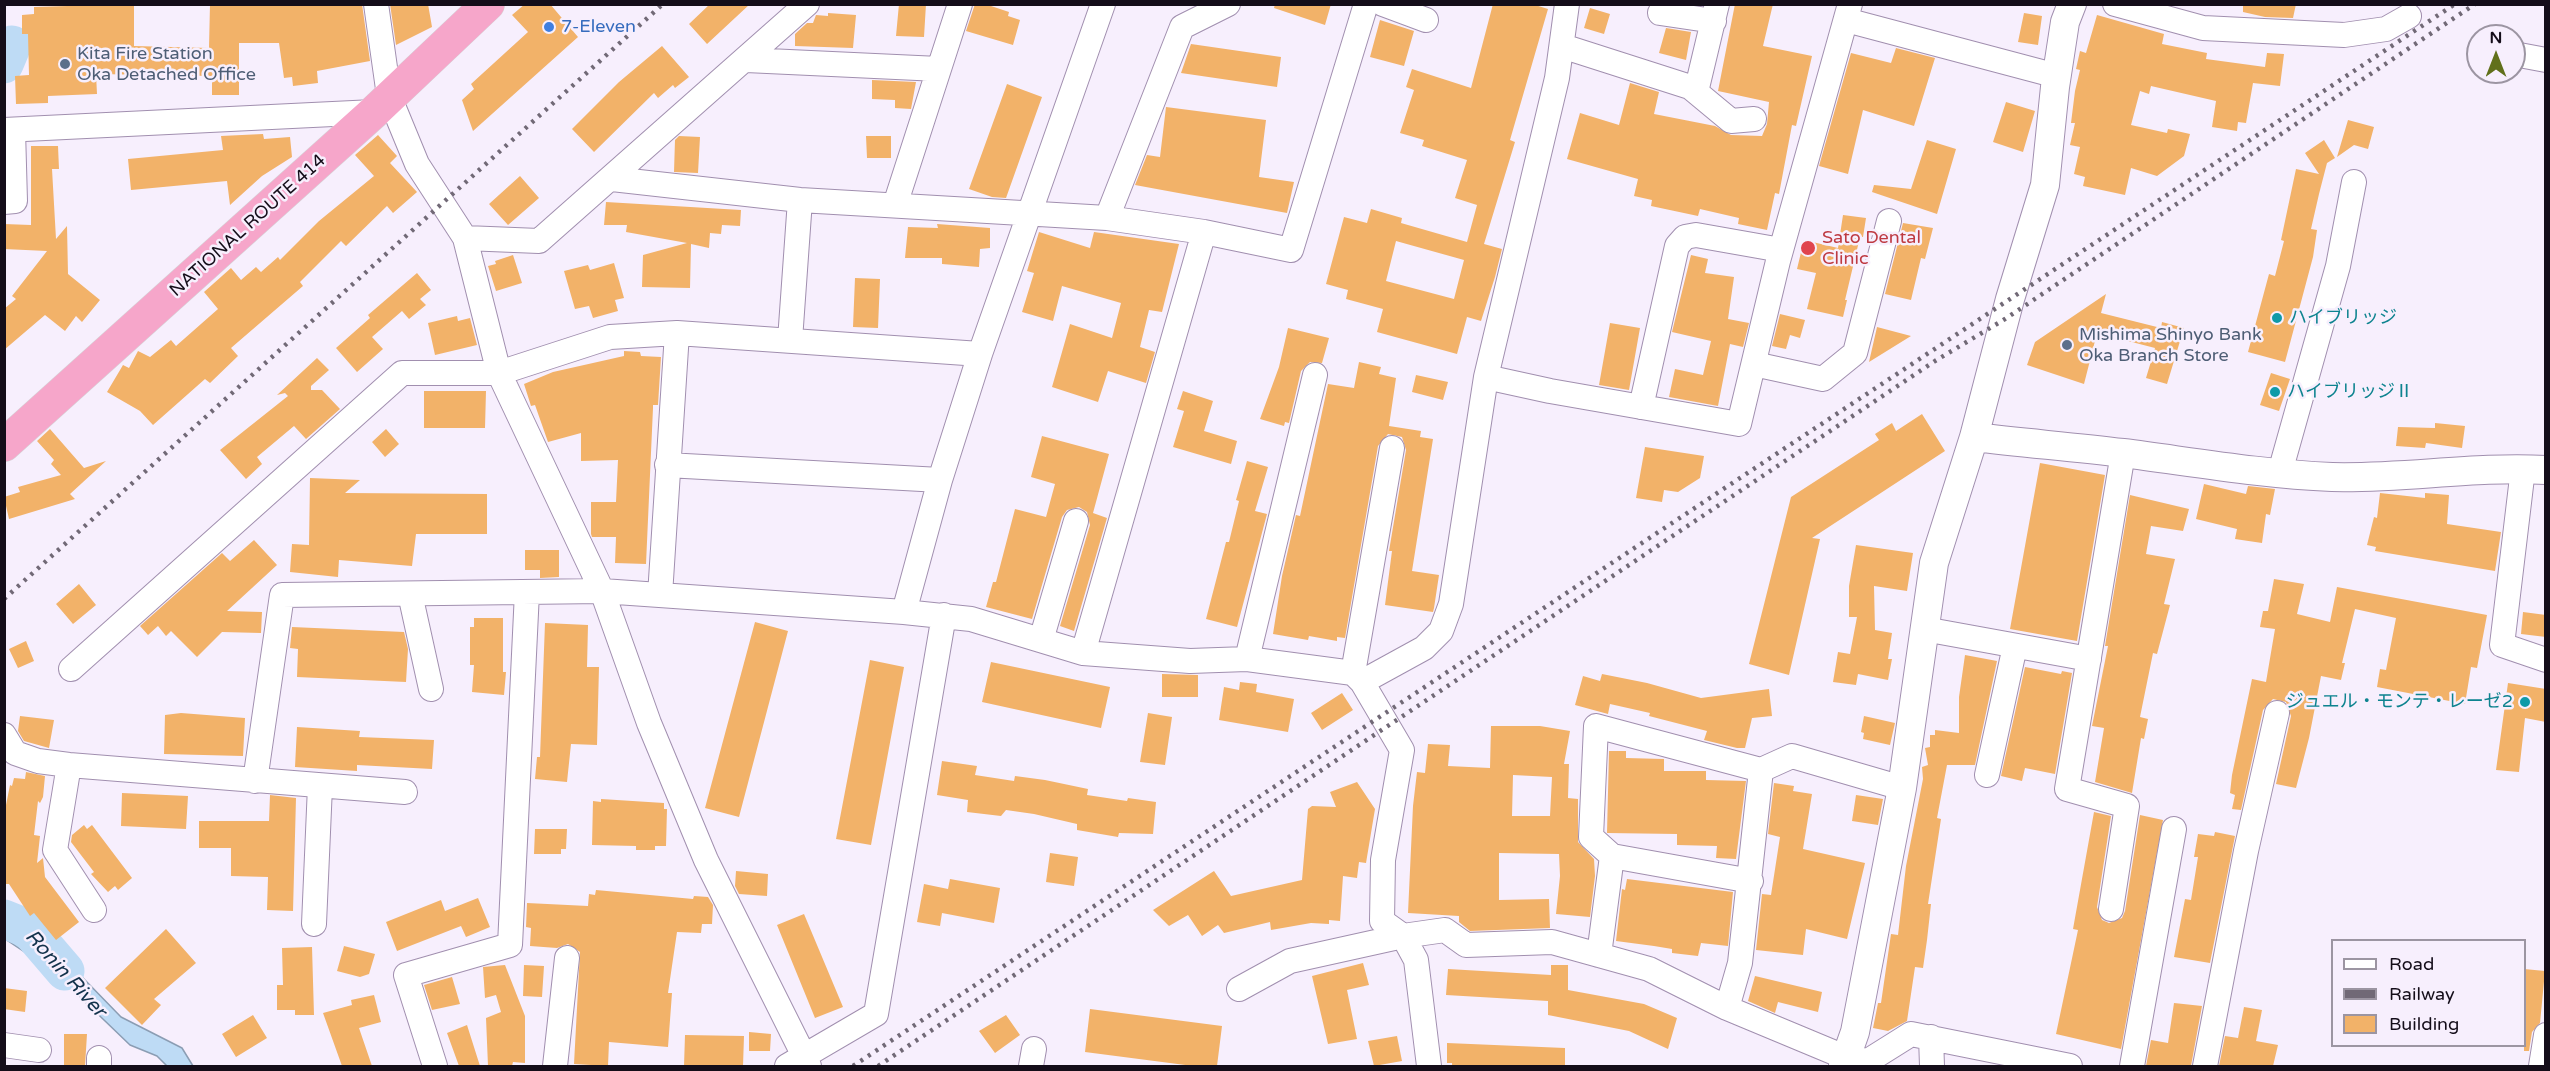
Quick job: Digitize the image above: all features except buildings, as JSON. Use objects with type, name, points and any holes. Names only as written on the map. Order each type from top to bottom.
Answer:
[{"type":"highway","name":"NATIONAL ROUTE 414","points":[[4,445],[381,104],[488,4]]},
{"type":"street","points":[[376,4],[381,104],[465,238],[500,373],[602,591],[649,723],[706,860],[800,1063],[876,1014],[944,615]]},
{"type":"street","points":[[465,238],[539,241],[612,179],[807,4]]},
{"type":"street","points":[[895,205],[960,4]]},
{"type":"street","points":[[904,612],[940,480],[980,354],[1103,4]]},
{"type":"street","points":[[1107,218],[1182,27],[1228,4]]},
{"type":"street","points":[[612,179],[800,200],[1107,218],[1204,232],[1291,250],[1366,4]]},
{"type":"street","points":[[1383,4],[1426,20]]},
{"type":"street","points":[[255,781],[282,595],[602,591],[944,615],[971,619],[1083,653],[1190,661],[1247,659],[1357,677],[1424,648],[1441,631],[1451,604],[1486,376],[1557,78],[1567,4]]},
{"type":"street","points":[[1845,1062],[1855,1032],[1902,788],[1934,563],[1974,437],[2010,299],[2044,184],[2065,22],[2072,4]]},
{"type":"street","points":[[2115,4],[2203,28],[2344,34],[2386,29],[2409,16]]},
{"type":"street","points":[[1486,376],[1739,424],[1781,250],[1848,12],[2057,76]]},
{"type":"street","points":[[1660,13],[1715,13],[1696,92]]},
{"type":"street","points":[[1562,46],[1690,87],[1731,121],[1754,118]]},
{"type":"street","points":[[2526,56],[2546,60]]},
{"type":"street","points":[[746,60],[939,69]]},
{"type":"street","points":[[4,202],[15,201],[9,130],[381,104]]},
{"type":"street","points":[[2280,472],[2337,266],[2354,182]]},
{"type":"street","points":[[790,340],[800,200]]},
{"type":"street","points":[[1754,364],[1823,379],[1855,353],[1889,221]]},
{"type":"street","points":[[1083,653],[1204,232]]},
{"type":"street","points":[[1641,407],[1677,246],[1685,237],[1696,235],[1781,250]]},
{"type":"street","points":[[71,669],[402,373],[500,373],[610,337],[678,333],[980,354]]},
{"type":"street","points":[[660,595],[667,465],[678,333]]},
{"type":"street","points":[[1247,659],[1315,375]]},
{"type":"street","points":[[1974,437],[2123,453],[2241,470],[2331,477],[2409,477],[2534,469],[2502,645],[2546,660]]},
{"type":"street","points":[[1392,448],[1357,677],[1401,750],[1383,860],[1382,921],[1403,936],[1416,960],[1430,1066]]},
{"type":"street","points":[[2111,909],[2127,806],[2067,789],[2123,453]]},
{"type":"street","points":[[667,465],[940,480]]},
{"type":"street","points":[[1041,640],[1076,521]]},
{"type":"street","points":[[435,1066],[406,975],[510,945],[527,592]]},
{"type":"street","points":[[410,594],[431,689]]},
{"type":"street","points":[[1924,629],[2089,659]]},
{"type":"street","points":[[1987,775],[2015,646]]},
{"type":"street","points":[[2205,1066],[2246,852],[2277,713]]},
{"type":"street","points":[[1751,881],[1612,856],[1591,837],[1596,726],[1761,770],[1792,756],[1902,788]]},
{"type":"street","points":[[4,735],[15,753],[38,760],[69,765],[405,792]]},
{"type":"street","points":[[69,765],[55,850],[94,910]]},
{"type":"street","points":[[1727,1008],[1740,963],[1751,881],[1761,770]]},
{"type":"street","points":[[314,924],[320,786]]},
{"type":"street","points":[[2132,1066],[2174,829]]},
{"type":"street","points":[[1599,955],[1612,856]]},
{"type":"street","points":[[1239,989],[1290,961],[1403,936],[1445,930],[1466,945],[1552,942],[1649,969],[1845,1062],[1868,1061],[1911,1034],[2070,1066]]},
{"type":"street","points":[[555,1066],[567,958]]},
{"type":"street","points":[[2541,1066],[2546,1035]]},
{"type":"street","points":[[1931,1037],[1932,1066]]},
{"type":"street","points":[[4,1045],[39,1050]]},
{"type":"water","points":[[5,916],[47,941],[121,1017],[182,1048],[193,1066],[167,1066],[157,1056],[130,1045],[53,971],[5,939]]},
{"type":"waterway","name":"Ronin River","points":[[4,64],[12,45]]},
{"type":"waterway","name":"Ronin River","points":[[4,919],[29,929],[65,971]]},
{"type":"railway","points":[[4,599],[663,4]]},
{"type":"railway","points":[[853,1066],[2455,4]]},
{"type":"railway","points":[[878,1066],[1935,361],[2005,319],[2475,4]]},
{"type":"place","name":"7-Eleven","points":[[549,27]]},
{"type":"place","name":"Kita Fire Station Oka Detached Office","points":[[65,64]]},
{"type":"place","name":"Sato Dental Clinic","points":[[1808,248]]},
{"type":"place","name":"ハイブリッジ","points":[[2277,318]]},
{"type":"place","name":"Mishima Shinyo Bank Oka Branch Store","points":[[2067,345]]},
{"type":"place","name":"ハイブリッジⅡ","points":[[2275,392]]},
{"type":"place","name":"ジュエル・モンテ・レーゼ2","points":[[2525,702]]}]
